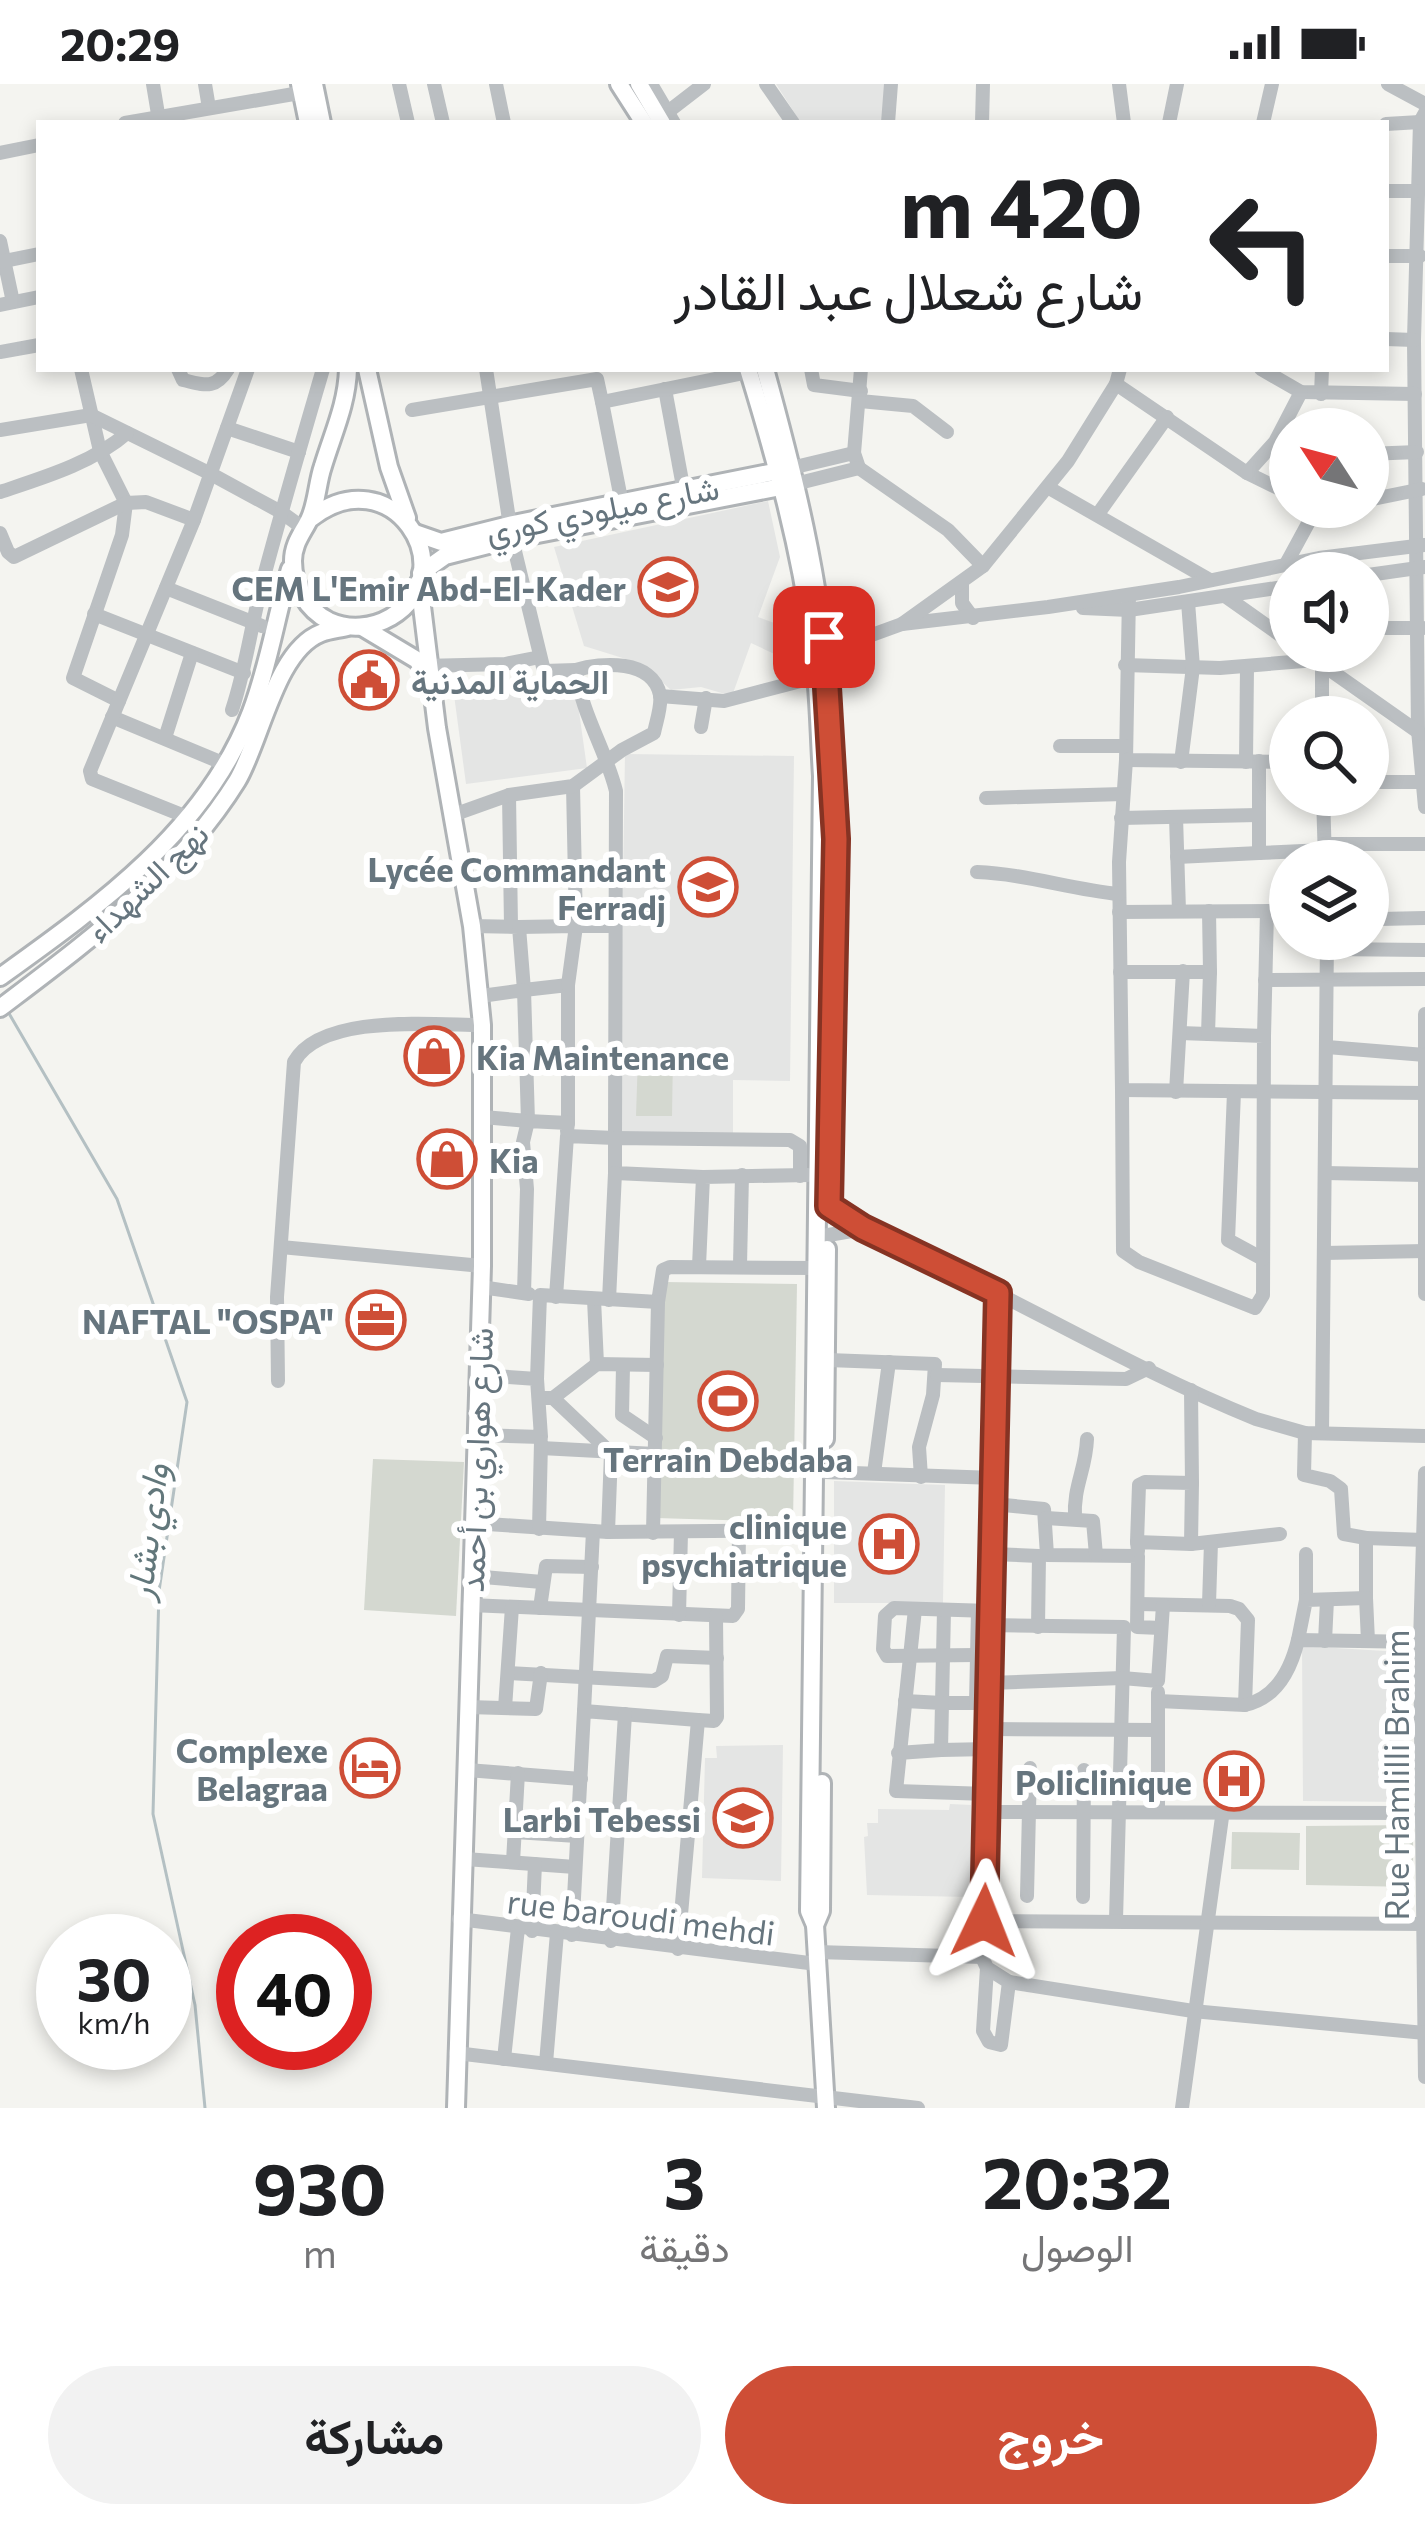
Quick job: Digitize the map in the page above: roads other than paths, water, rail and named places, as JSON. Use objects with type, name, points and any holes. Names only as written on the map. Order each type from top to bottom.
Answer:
[{"type":"main road","points":[[619,84],[658,120]]},
{"type":"main road","points":[[638,84],[658,120]]},
{"type":"main road","points":[[308,87],[308,120]]},
{"type":"main road","points":[[308,87],[321,120]]},
{"type":"main road","points":[[348,372],[339,423],[292,562],[295,581],[315,612],[408,653],[429,672]]},
{"type":"main road","points":[[368,372],[389,467],[420,546],[429,672]]},
{"type":"main road","points":[[755,372],[786,478],[818,637],[829,855],[822,1237],[828,1360],[818,1531]]},
{"type":"main road","name":"شارع ميلودي كوري","points":[[412,529],[441,542],[786,478]]},
{"type":"main road","name":"شارع ميلودي كوري","points":[[624,511],[684,492],[786,478]]},
{"type":"main road","points":[[306,524],[342,500],[361,498],[396,511],[412,529]]},
{"type":"main road","name":"شارع ميلودي كوري","points":[[420,578],[445,556],[513,531]]},
{"type":"main road","name":"نهج الشهداء","points":[[0,976],[131,878],[187,817],[249,718],[277,631],[292,562]]},
{"type":"main road","points":[[355,627],[397,613],[420,578]]},
{"type":"main road","name":"نهج الشهداء","points":[[0,1008],[71,954],[182,856],[245,765],[294,654],[319,633],[355,627]]},
{"type":"main road","name":"شارع هواري بن أحمد","points":[[429,672],[472,926],[482,1025],[482,1266],[456,2108]]},
{"type":"main road","points":[[824,1205],[809,1175],[828,922]]},
{"type":"main road","points":[[822,1237],[816,1268],[818,1531],[809,1911],[815,1925],[826,2102]]},
{"type":"street","points":[[153,84],[159,120],[308,87]]},
{"type":"street","points":[[205,84],[209,108]]},
{"type":"street","points":[[399,84],[406,120]]},
{"type":"street","points":[[434,84],[442,120]]},
{"type":"street","points":[[496,84],[503,120]]},
{"type":"street","points":[[651,84],[659,120]]},
{"type":"street","points":[[660,120],[704,84]]},
{"type":"street","points":[[766,84],[791,120]]},
{"type":"street","points":[[888,120],[891,84]]},
{"type":"street","points":[[982,120],[983,84]]},
{"type":"street","points":[[1119,84],[1124,120]]},
{"type":"street","points":[[1170,120],[1177,84]]},
{"type":"street","points":[[1264,120],[1272,84]]},
{"type":"street","points":[[1388,84],[1425,104]]},
{"type":"street","points":[[233,105],[237,120]]},
{"type":"street","points":[[1389,123],[1423,117],[1420,315],[1414,340],[1422,489],[1425,802]]},
{"type":"street","points":[[0,153],[36,149]]},
{"type":"street","points":[[1389,192],[1419,198]]},
{"type":"street","points":[[0,241],[7,303]]},
{"type":"street","points":[[2,262],[36,255]]},
{"type":"street","points":[[1389,256],[1420,256]]},
{"type":"street","points":[[1389,340],[1414,340]]},
{"type":"street","points":[[0,352],[36,345]]},
{"type":"street","points":[[82,372],[100,451],[126,502],[122,535],[74,678],[119,701]]},
{"type":"street","points":[[179,372],[183,380],[210,387],[226,372]]},
{"type":"street","points":[[187,817],[90,776],[194,520],[247,372]]},
{"type":"street","points":[[232,710],[321,372]]},
{"type":"street","points":[[453,815],[509,795],[573,786],[654,733],[660,696],[651,679],[632,668],[604,665],[548,674],[540,657],[513,531],[488,372]]},
{"type":"street","points":[[602,402],[745,372]]},
{"type":"street","points":[[812,372],[814,385],[913,406],[947,432]]},
{"type":"street","points":[[857,460],[861,372]]},
{"type":"street","points":[[1269,372],[1301,392],[1415,394]]},
{"type":"street","points":[[1321,394],[1322,372]]},
{"type":"street","points":[[412,410],[596,374],[624,511]]},
{"type":"street","points":[[660,696],[742,698],[819,667],[858,640],[902,624],[962,584],[1049,488],[1118,376],[1166,418],[1269,484]]},
{"type":"street","points":[[665,389],[684,492]]},
{"type":"street","points":[[1293,408],[1301,392]]},
{"type":"street","points":[[0,430],[91,415],[306,524]]},
{"type":"street","points":[[1098,514],[1166,418]]},
{"type":"street","points":[[227,428],[299,452]]},
{"type":"street","points":[[0,492],[48,476],[127,433]]},
{"type":"street","points":[[1247,473],[1269,449]]},
{"type":"street","points":[[1389,453],[1417,452]]},
{"type":"street","points":[[786,478],[857,460]]},
{"type":"street","points":[[857,460],[948,530],[983,566]]},
{"type":"street","points":[[1049,488],[1210,580]]},
{"type":"street","points":[[1389,496],[1422,489]]},
{"type":"street","points":[[0,533],[14,557],[126,502],[146,502],[194,520]]},
{"type":"street","points":[[1377,552],[1422,546]]},
{"type":"street","points":[[1389,572],[1422,567]]},
{"type":"street","points":[[1129,602],[1269,568]]},
{"type":"street","points":[[1232,594],[1234,575]]},
{"type":"street","points":[[962,584],[962,603],[973,618]]},
{"type":"street","points":[[166,588],[277,631]]},
{"type":"street","points":[[902,624],[1048,607],[1188,602],[1269,589]]},
{"type":"street","points":[[1232,594],[1269,625]]},
{"type":"street","points":[[1119,912],[1267,911],[1260,1304],[1247,1308],[1123,1251],[1122,1090],[1119,912],[1119,894],[1129,602]]},
{"type":"street","points":[[1181,762],[1193,667],[1188,602]]},
{"type":"street","points":[[94,614],[244,674]]},
{"type":"street","points":[[1389,628],[1422,628]]},
{"type":"street","points":[[818,637],[858,640]]},
{"type":"street","points":[[165,738],[191,653]]},
{"type":"street","points":[[429,672],[540,657]]},
{"type":"street","points":[[1125,665],[1269,663]]},
{"type":"street","points":[[1247,667],[1259,853]]},
{"type":"street","points":[[576,670],[583,703],[608,761],[617,808],[614,1173],[597,1364]]},
{"type":"street","points":[[1336,672],[1421,725]]},
{"type":"street","points":[[701,727],[706,698]]},
{"type":"street","points":[[112,717],[224,764]]},
{"type":"street","points":[[1060,746],[1181,762],[1269,762]]},
{"type":"street","points":[[1389,782],[1423,782]]},
{"type":"street","points":[[573,786],[576,926],[568,985],[567,1130],[540,1295],[537,1379],[547,1398],[611,1453]]},
{"type":"street","points":[[986,799],[1123,794]]},
{"type":"street","points":[[509,795],[515,927],[524,990],[524,1163],[540,1295]]},
{"type":"street","points":[[1121,818],[1258,815]]},
{"type":"street","points":[[1175,818],[1179,911]]},
{"type":"street","points":[[1389,847],[1425,844]]},
{"type":"street","points":[[1177,856],[1269,853]]},
{"type":"street","points":[[977,872],[1016,874],[1060,887],[1119,894]]},
{"type":"street","points":[[1208,1034],[1209,911]]},
{"type":"street","points":[[1389,920],[1425,918]]},
{"type":"street","points":[[472,926],[614,926]]},
{"type":"street","points":[[1389,948],[1425,950]]},
{"type":"street","points":[[1322,1433],[1327,960]]},
{"type":"street","points":[[1176,1092],[1183,971]]},
{"type":"street","points":[[1120,972],[1210,971]]},
{"type":"street","points":[[1265,980],[1425,980]]},
{"type":"street","points":[[481,996],[568,985]]},
{"type":"street","points":[[1425,1014],[1425,1294]]},
{"type":"street","points":[[278,1381],[281,1246],[298,1054],[311,1044],[363,1026],[482,1025]]},
{"type":"street","points":[[1180,1034],[1264,1036]]},
{"type":"street","points":[[1327,1047],[1425,1055]]},
{"type":"street","points":[[1122,1090],[1425,1093]]},
{"type":"street","points":[[1234,1092],[1228,1240],[1264,1259]]},
{"type":"street","points":[[483,1117],[614,1138],[790,1140],[800,1146],[809,1175],[703,1178],[614,1173]]},
{"type":"street","points":[[481,1162],[524,1163]]},
{"type":"street","points":[[1325,1173],[1424,1175]]},
{"type":"street","points":[[740,1265],[742,1175]]},
{"type":"street","points":[[699,1266],[703,1178]]},
{"type":"street","points":[[824,1205],[1256,1419],[1305,1433],[1425,1436]]},
{"type":"street","points":[[822,1237],[863,1228]]},
{"type":"street","points":[[281,1246],[482,1266]]},
{"type":"street","points":[[1324,1253],[1424,1251]]},
{"type":"street","points":[[653,1533],[662,1270],[740,1265],[816,1268]]},
{"type":"street","points":[[481,1287],[658,1302]]},
{"type":"street","points":[[983,1703],[989,1683],[986,1615],[999,1376],[998,1293]]},
{"type":"street","points":[[828,1360],[932,1362],[937,1375],[919,1447],[921,1478]]},
{"type":"street","points":[[874,1474],[889,1362]]},
{"type":"street","points":[[539,1529],[547,1398],[597,1364],[658,1366]]},
{"type":"street","points":[[623,1366],[622,1414],[656,1446]]},
{"type":"street","points":[[937,1375],[1126,1379],[1149,1368]]},
{"type":"street","points":[[479,1376],[537,1379]]},
{"type":"street","points":[[1191,1390],[1191,1544]]},
{"type":"street","points":[[1305,1433],[1304,1475],[1341,1489],[1344,1534],[1424,1540]]},
{"type":"street","points":[[476,1435],[611,1453],[656,1446]]},
{"type":"street","points":[[1075,1519],[1074,1489],[1085,1466],[1087,1439]]},
{"type":"street","points":[[546,2063],[575,1867],[592,1567],[611,1453]]},
{"type":"street","points":[[824,1472],[995,1478]]},
{"type":"street","name":"Rue Hamlilli Brahim","points":[[1425,1473],[1420,1642],[1425,2077]]},
{"type":"street","points":[[1116,1920],[1122,1678],[1139,1604],[1139,1485],[1192,1483]]},
{"type":"street","points":[[994,1504],[1045,1509],[1038,1627]]},
{"type":"street","points":[[1046,1518],[1090,1519],[1096,1524],[1096,1556]]},
{"type":"street","points":[[472,1523],[601,1532],[818,1531]]},
{"type":"street","points":[[680,1615],[682,1532]]},
{"type":"street","points":[[470,1605],[734,1616],[739,1532]]},
{"type":"street","points":[[992,1554],[1096,1556],[1280,1534]]},
{"type":"street","points":[[1366,1538],[1368,1641]]},
{"type":"street","points":[[1209,1604],[1211,1542]]},
{"type":"street","points":[[1158,1701],[1245,1705],[1257,1702],[1287,1674],[1306,1600],[1306,1555]]},
{"type":"street","points":[[540,1608],[546,1566],[592,1567]]},
{"type":"street","points":[[471,1576],[542,1582]]},
{"type":"street","points":[[1306,1600],[1366,1598]]},
{"type":"street","points":[[1325,1641],[1327,1600]]},
{"type":"street","points":[[1139,1604],[1239,1609],[1248,1620],[1245,1705]]},
{"type":"street","points":[[1158,1810],[1163,1605]]},
{"type":"street","points":[[505,1708],[512,1607]]},
{"type":"street","points":[[976,1655],[892,1658],[884,1653],[887,1613],[894,1608],[944,1610],[1038,1627],[1161,1628]]},
{"type":"street","points":[[915,1609],[897,1792],[988,1794]]},
{"type":"street","points":[[940,1750],[944,1610]]},
{"type":"street","points":[[986,1615],[976,1655],[989,1729],[983,2031],[992,2044],[1001,2045],[1009,1982]]},
{"type":"street","points":[[584,1711],[713,1721],[717,1718],[716,1616]]},
{"type":"street","points":[[1298,1640],[1420,1642]]},
{"type":"street","points":[[508,1672],[654,1681],[662,1676],[667,1657],[717,1658]]},
{"type":"street","points":[[468,1707],[537,1708],[541,1673]]},
{"type":"street","points":[[989,1683],[1158,1681]]},
{"type":"street","points":[[905,1701],[983,1703]]},
{"type":"street","points":[[611,1941],[625,1714]]},
{"type":"street","points":[[677,1949],[698,1720]]},
{"type":"street","points":[[989,1729],[1158,1730]]},
{"type":"street","points":[[898,1753],[988,1748]]},
{"type":"street","points":[[1027,1896],[1030,1768]]},
{"type":"street","points":[[467,1770],[581,1779]]},
{"type":"street","points":[[1083,1898],[1084,1771]]},
{"type":"street","points":[[513,1862],[518,1773]]},
{"type":"street","points":[[1182,2108],[1223,1810]]},
{"type":"street","points":[[988,1812],[1423,1813]]},
{"type":"street","points":[[515,1832],[577,1835]]},
{"type":"street","points":[[465,1859],[575,1867]]},
{"type":"street","points":[[504,2059],[536,1864]]},
{"type":"street","name":"rue baroudi mehdi","points":[[459,1919],[677,1949],[985,1962]]},
{"type":"street","points":[[984,1921],[1424,1924]]},
{"type":"street","points":[[985,1962],[1009,1982],[1193,2011],[1424,2033]]},
{"type":"street","points":[[456,2054],[826,2102],[918,2108]]},
{"type":"waterway","name":"وادي بشار","points":[[7,1010],[117,1199],[187,1402],[159,1591],[153,1814],[195,2005],[205,2108]]},
{"type":"place","name":"CEM L'Emir Abd-El-Kader","points":[[668,587]]},
{"type":"place","name":"الحماية المدنية","points":[[369,680]]},
{"type":"place","name":"Lycée Commandant Ferradj","points":[[708,887]]},
{"type":"place","name":"Kia Maintenance","points":[[434,1056]]},
{"type":"place","name":"Kia","points":[[447,1159]]},
{"type":"place","name":"NAFTAL \"OSPA\"","points":[[376,1320]]},
{"type":"place","name":"Terrain Debdaba","points":[[728,1401]]},
{"type":"place","name":"clinique psychiatrique","points":[[889,1544]]},
{"type":"place","name":"Complexe Belagraa","points":[[370,1768]]},
{"type":"place","name":"Policlinique","points":[[1234,1781]]},
{"type":"place","name":"Larbi Tebessi","points":[[743,1818]]}]
